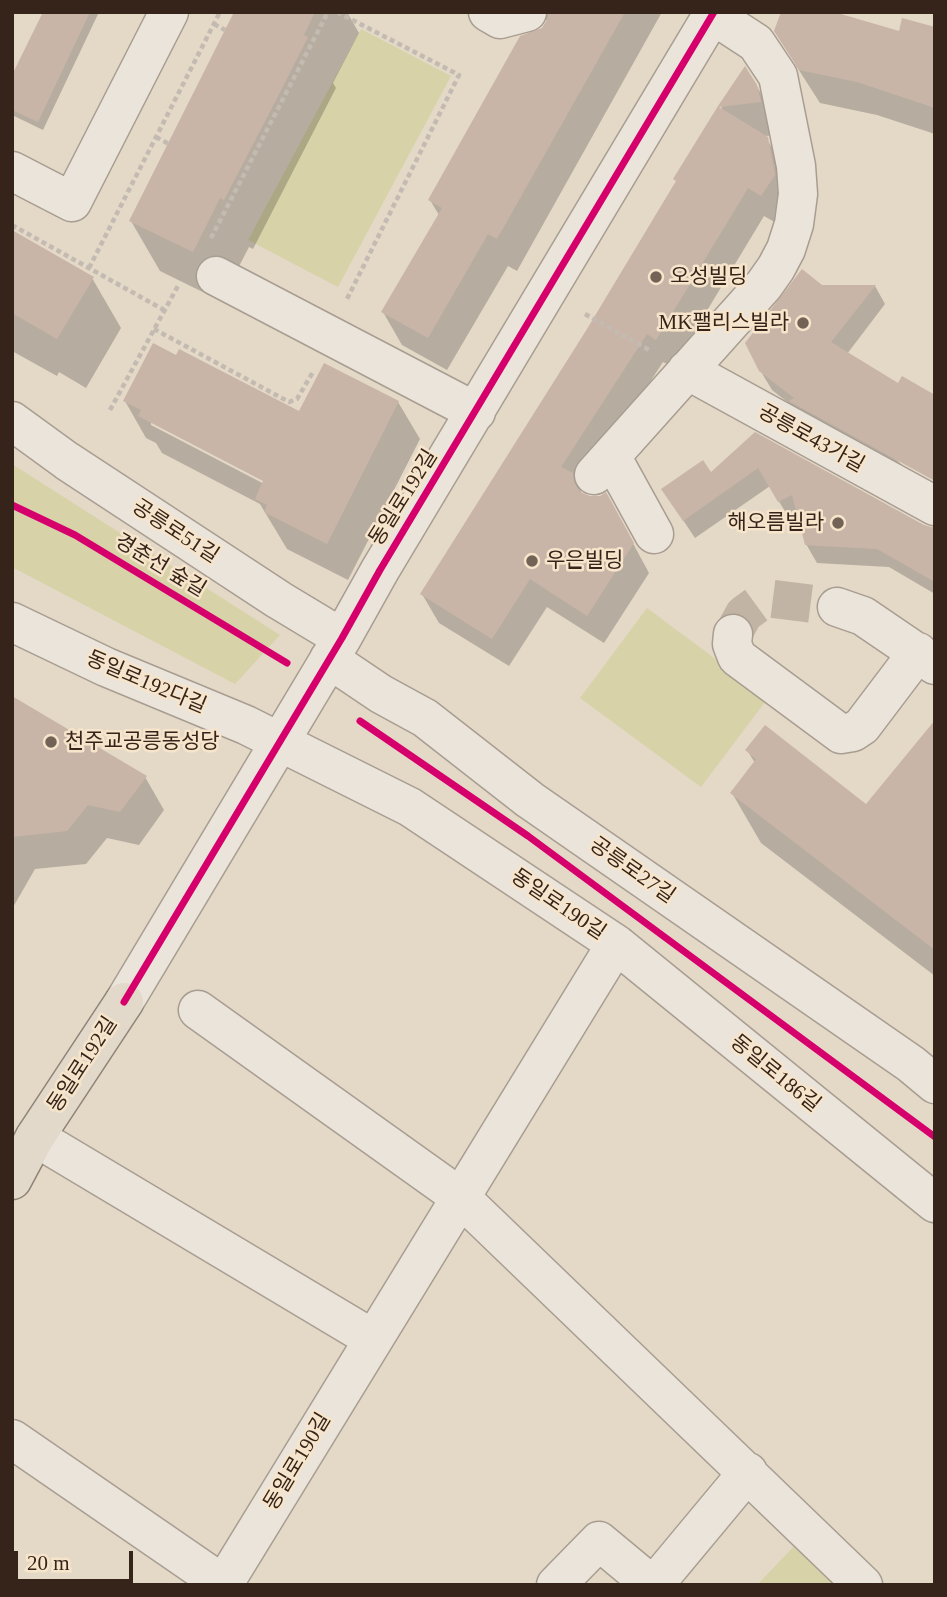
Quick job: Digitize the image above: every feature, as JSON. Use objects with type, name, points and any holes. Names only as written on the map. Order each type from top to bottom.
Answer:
[{"type":"main road","name":"동일로192길","points":[[12,1180],[36,1137],[124,1002]]},
{"type":"street","points":[[12,171],[72,202],[169,12]]},
{"type":"street","points":[[488,12],[500,19],[527,12]]},
{"type":"street","points":[[654,534],[602,465],[776,268],[794,224],[798,194],[796,166],[778,76],[756,43],[713,14]]},
{"type":"street","name":"동일로192길","points":[[124,1002],[713,14]]},
{"type":"street","points":[[204,265],[476,412]]},
{"type":"street","name":"공릉로43가길","points":[[687,370],[935,506]]},
{"type":"street","name":"공릉로51길","points":[[12,421],[67,461],[223,564],[335,648]]},
{"type":"street","points":[[733,634],[732,644],[737,657],[841,734],[853,732],[862,726],[926,658],[863,616],[837,607]]},
{"type":"street","name":"동일로192다길","points":[[12,622],[106,667],[280,741]]},
{"type":"street","name":"공릉로27길","points":[[335,648],[381,694],[425,718],[530,800],[935,1084]]},
{"type":"street","name":"동일로190길","points":[[12,1439],[224,1585],[616,944],[410,807],[280,741]]},
{"type":"street","name":"동일로186길","points":[[616,944],[935,1203]]},
{"type":"street","points":[[198,1010],[460,1197],[863,1585]]},
{"type":"street","points":[[36,1137],[373,1339]]},
{"type":"street","points":[[556,1585],[599,1541],[653,1585],[748,1472]]},
{"type":"path","points":[[89,268],[220,12]]},
{"type":"path","points":[[110,410],[176,287],[204,265],[328,12]]},
{"type":"path","points":[[337,12],[399,41],[459,75],[345,307]]},
{"type":"path","points":[[214,24],[225,30]]},
{"type":"path","points":[[156,137],[169,144]]},
{"type":"path","points":[[12,225],[41,244],[164,310]]},
{"type":"path","points":[[585,314],[687,370]]},
{"type":"path","points":[[154,329],[227,372],[292,402],[298,399],[316,366]]},
{"type":"shaded area","points":[[361,29],[451,76],[338,287],[248,240]]},
{"type":"shaded area","points":[[12,464],[280,635],[235,684],[12,567]]},
{"type":"shaded area","points":[[647,608],[768,698],[701,787],[580,698]]},
{"type":"shaded area","points":[[797,1543],[840,1585],[757,1585]]},
{"type":"building","points":[[43,12],[90,12],[38,122],[12,110],[12,75]]},
{"type":"building","points":[[234,12],[315,12],[304,35],[308,37],[275,102],[224,200],[220,198],[193,252],[129,221]]},
{"type":"building","points":[[548,12],[625,12],[497,239],[488,234],[428,338],[381,312],[442,208],[428,200],[520,36],[542,28],[548,18]]},
{"type":"building","points":[[781,12],[834,12],[899,31],[902,18],[935,27],[935,108],[857,82],[799,70],[774,31]]},
{"type":"building","points":[[745,66],[757,85],[761,102],[719,107],[768,137],[775,175],[761,196],[748,188],[656,340],[647,334],[561,467],[573,473],[574,482],[580,492],[600,496],[606,492],[634,543],[587,616],[530,579],[492,639],[420,594],[587,329],[676,181],[673,179]]},
{"type":"building","points":[[12,230],[94,277],[57,339],[12,313]]},
{"type":"building","points":[[802,269],[822,285],[876,285],[831,342],[898,383],[902,376],[935,395],[935,481],[789,401],[794,398],[759,371],[745,343]]},
{"type":"building","points":[[153,343],[176,355],[179,349],[299,411],[324,363],[399,401],[327,544],[264,512],[267,505],[255,499],[263,481],[138,416],[141,410],[123,401]]},
{"type":"building","points":[[755,432],[924,525],[935,528],[935,582],[877,549],[805,545],[792,495],[778,502],[758,468],[683,521],[661,489],[703,460],[711,472]]},
{"type":"building","name":"천주교공릉동성당","points":[[12,696],[147,776],[120,812],[88,805],[67,831],[12,837]]},
{"type":"building","points":[[935,720],[935,950],[730,793],[756,759],[745,750],[765,725],[866,804]]},
{"type":"tunnel","points":[[733,634],[744,614],[766,598],[837,607]]},
{"type":"cycle path","points":[[124,1002],[714,12]]},
{"type":"cycle path","name":"경춘선 숲길","points":[[12,505],[75,535],[287,663]]},
{"type":"cycle path","points":[[360,721],[528,836],[935,1137]]},
{"type":"place","name":"오성빌딩","points":[[656,277]]},
{"type":"place","name":"MK팰리스빌라","points":[[803,323]]},
{"type":"place","name":"해오름빌라","points":[[838,523]]},
{"type":"place","name":"우은빌딩","points":[[532,561]]},
{"type":"place","name":"천주교공릉동성당","points":[[51,742]]}]
